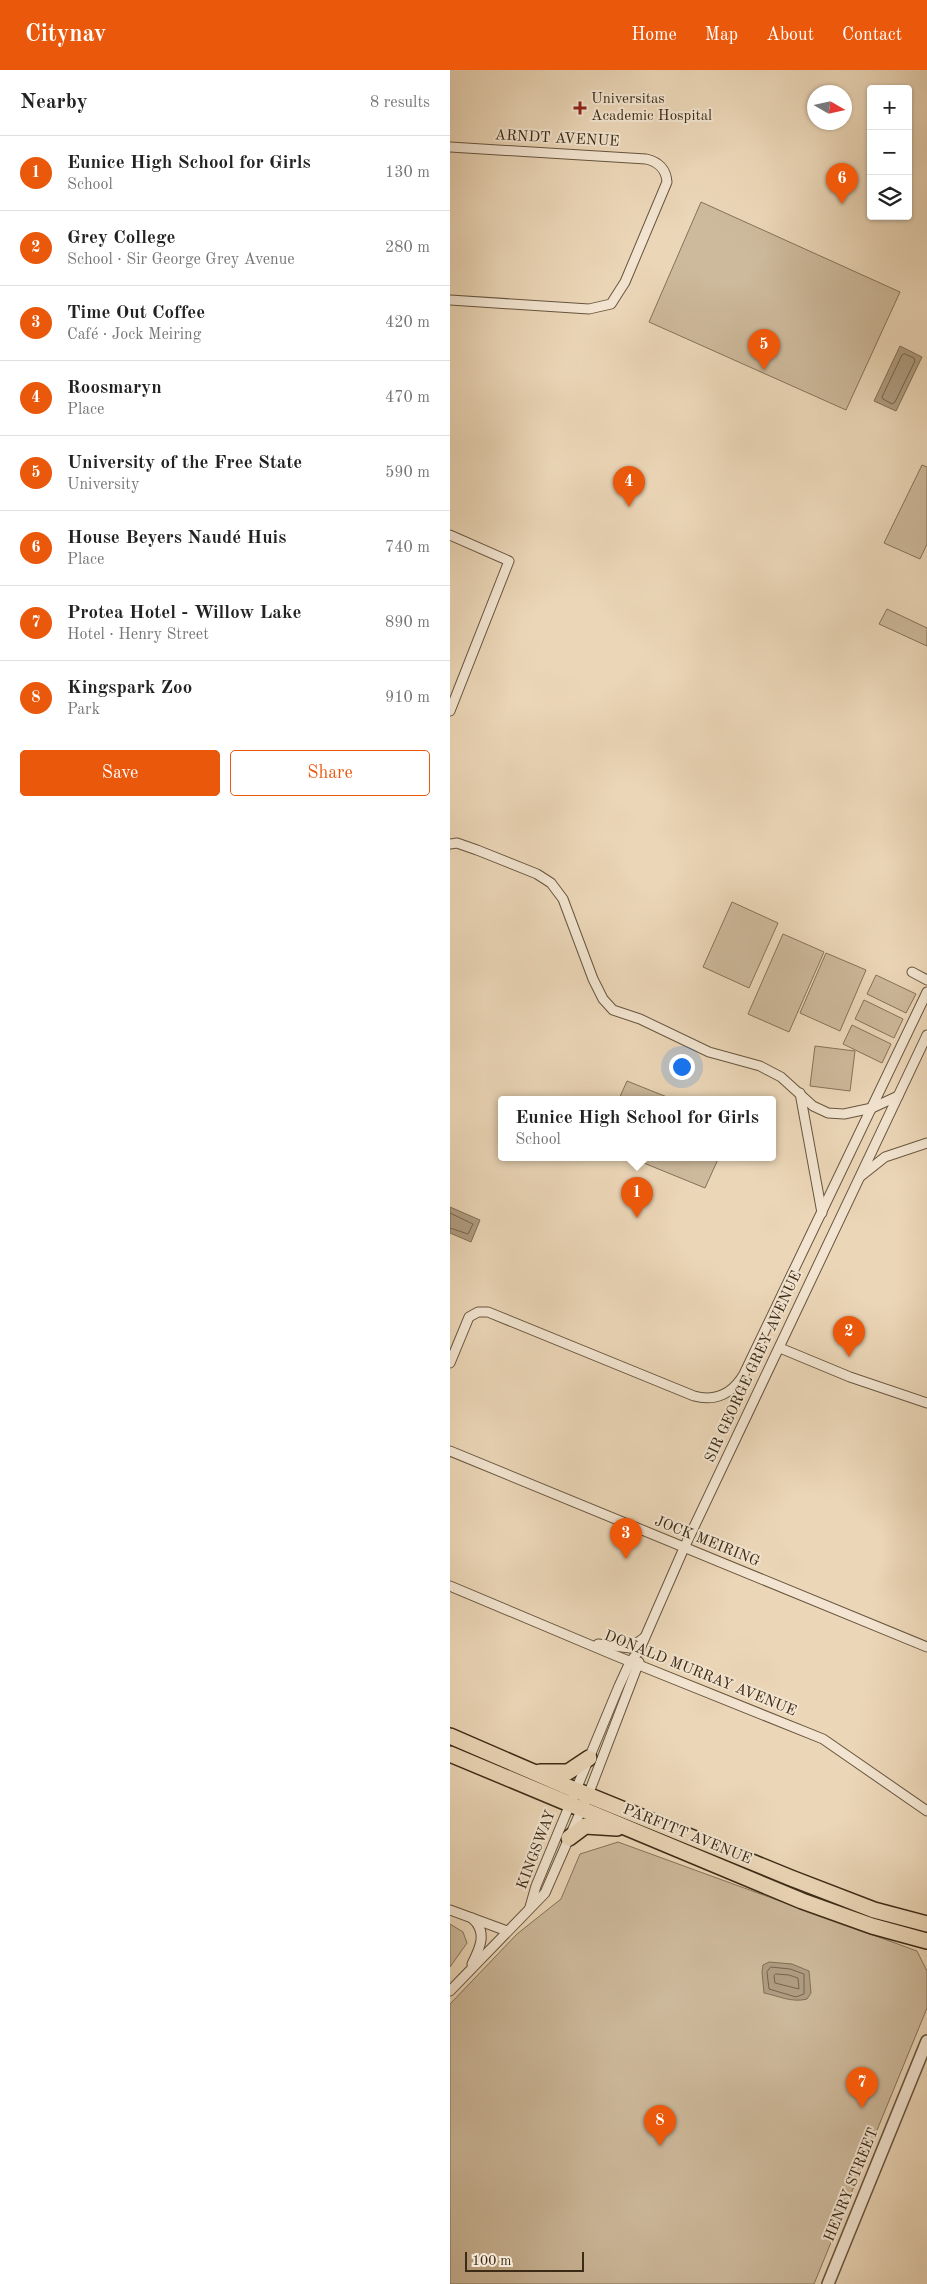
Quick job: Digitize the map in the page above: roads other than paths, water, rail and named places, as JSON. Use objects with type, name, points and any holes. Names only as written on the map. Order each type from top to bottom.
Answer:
[{"type":"highway","name":"PARFITT AVENUE","points":[[450,1736],[534,1772],[636,1831],[802,1901],[872,1926],[925,1941]]},
{"type":"highway","name":"PARFITT AVENUE","points":[[450,1754],[742,1857],[874,1910],[927,1924]]},
{"type":"highway","points":[[534,1772],[568,1772],[589,1758]]},
{"type":"highway","points":[[569,1838],[585,1826],[636,1831]]},
{"type":"highway","points":[[742,1857],[750,1874],[786,1890],[802,1901]]},
{"type":"street","name":"ARNDT AVENUE","points":[[450,147],[636,157],[654,161],[661,166],[666,174],[665,188],[625,282],[611,304],[589,309],[450,300]]},
{"type":"street","points":[[450,536],[509,561],[450,711]]},
{"type":"street","points":[[450,844],[457,843],[477,850],[537,874],[551,883],[563,899],[595,984],[613,1010],[640,1019],[709,1052],[760,1066],[781,1077],[813,1106],[828,1113],[844,1114],[872,1108],[898,1096]]},
{"type":"street","points":[[912,972],[927,980]]},
{"type":"street","points":[[450,1363],[469,1317],[478,1312],[488,1312],[694,1396],[713,1399],[736,1387],[822,1213],[927,992]]},
{"type":"street","name":"SIR GEORGE GREY AVENUE","points":[[579,1799],[639,1651],[684,1548],[927,1035]]},
{"type":"street","points":[[800,1093],[822,1213]]},
{"type":"street","points":[[857,1180],[885,1157],[927,1143]]},
{"type":"street","points":[[780,1348],[850,1377],[927,1403]]},
{"type":"street","name":"JOCK MEIRING","points":[[450,1451],[927,1647]]},
{"type":"street","name":"DONALD MURRAY AVENUE","points":[[450,1586],[823,1740],[927,1810]]},
{"type":"street","points":[[583,1642],[625,1648],[633,1646],[645,1637]]},
{"type":"street","points":[[614,1655],[619,1666],[619,1686]]},
{"type":"street","name":"SIR GEORGE GREY AVENUE","points":[[579,1799],[589,1758],[619,1686],[635,1664]]},
{"type":"street","name":"KINGSWAY","points":[[450,1991],[545,1892],[569,1838],[579,1799]]},
{"type":"street","name":"KINGSWAY","points":[[530,1907],[536,1886],[579,1799]]},
{"type":"street","points":[[450,1910],[507,1931]]},
{"type":"street","points":[[466,1975],[478,1952],[482,1939],[480,1928],[472,1918]]},
{"type":"street","name":"HENRY STREET","points":[[828,2284],[927,2041]]},
{"type":"water","points":[[900,346],[922,357],[896,411],[874,401]]},
{"type":"water","points":[[450,1207],[480,1220],[471,1242],[450,1233]]},
{"type":"water","points":[[769,1962],[792,1964],[809,1971],[811,1993],[807,1999],[791,2000],[764,1993],[763,1965]]},
{"type":"place","name":"Universitas Academic Hospital","points":[[580,108]]},
{"type":"place","name":"House Beyers Naudé Huis","points":[[842,204]]},
{"type":"place","name":"University of the Free State","points":[[764,370]]},
{"type":"place","name":"Roosmaryn","points":[[629,507]]},
{"type":"place","name":"Eunice High School for Girls","points":[[637,1218]]},
{"type":"place","name":"Grey College","points":[[849,1357]]},
{"type":"place","name":"Time Out Coffee","points":[[626,1559]]},
{"type":"place","name":"Protea Hotel - Willow Lake","points":[[862,2108]]},
{"type":"place","name":"Kingspark Zoo","points":[[660,2146]]}]
